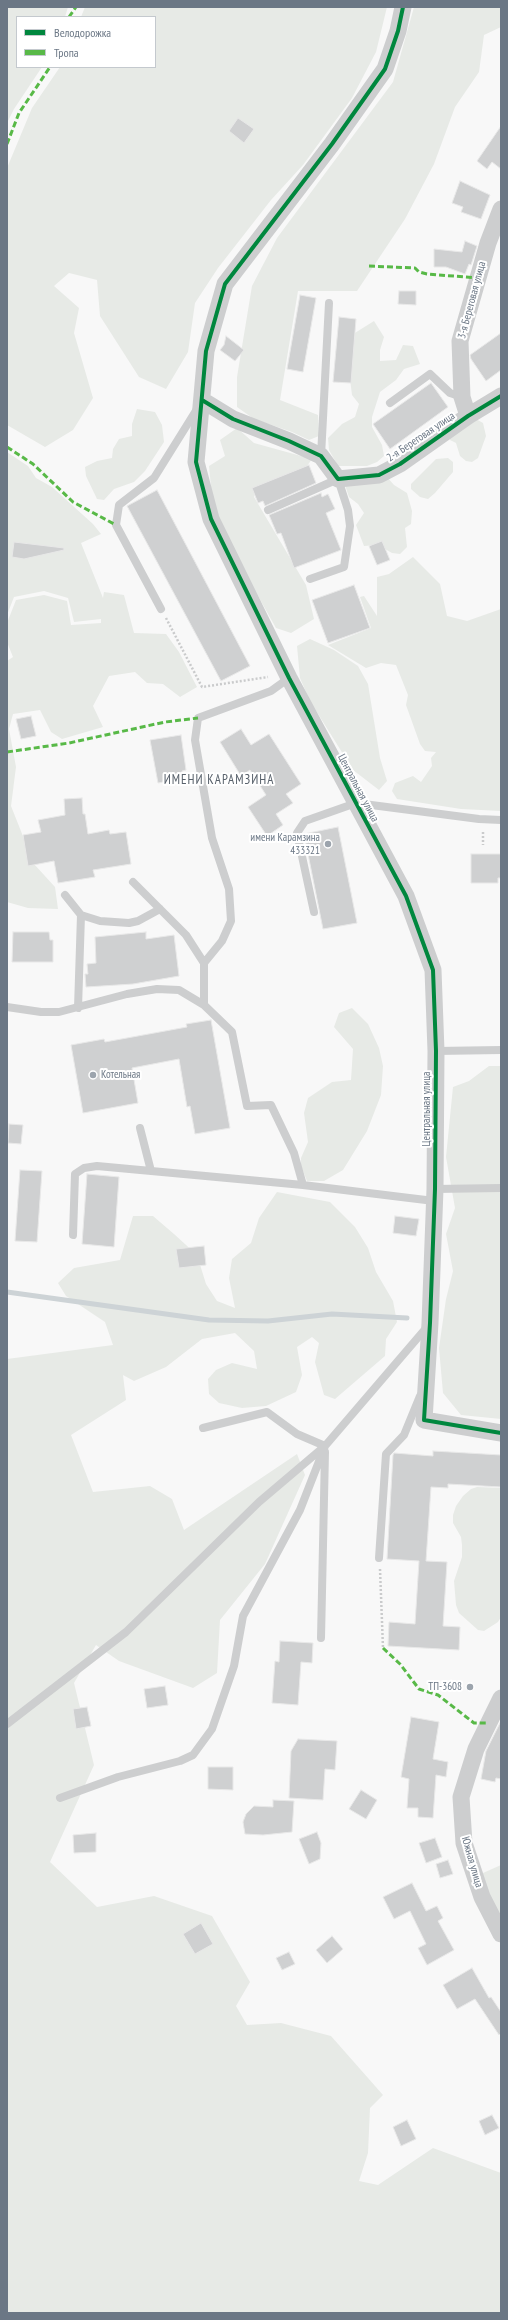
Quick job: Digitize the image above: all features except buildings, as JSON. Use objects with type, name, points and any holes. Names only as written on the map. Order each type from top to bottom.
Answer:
[{"type":"street","name":"Центральная улица","points":[[404,7],[398,31],[385,69],[332,144],[225,284],[206,351],[196,462],[211,519],[282,677],[356,803],[406,896],[433,970],[436,1051],[435,1195],[430,1323],[424,1420],[501,1433]]},
{"type":"street","name":"3-я Береговая улица","points":[[468,416],[462,397],[460,341],[488,243],[501,209]]},
{"type":"street","points":[[202,400],[233,419],[289,441],[321,456],[338,479]]},
{"type":"street","name":"2-я Береговая улица","points":[[338,479],[379,475],[400,464],[468,416],[498,400]]},
{"type":"street","name":"Южная улица","points":[[501,1698],[495,1722],[476,1749],[461,1797],[464,1843],[480,1890],[501,1934]]},
{"type":"lane","points":[[321,456],[329,303]]},
{"type":"lane","points":[[390,403],[430,374],[450,393],[462,397]]},
{"type":"lane","points":[[161,609],[116,525],[119,506],[154,478],[202,400]]},
{"type":"lane","points":[[268,510],[338,479],[348,510],[350,526],[344,567],[310,579]]},
{"type":"lane","points":[[204,963],[222,941],[231,921],[228,889],[212,838],[195,740],[198,718],[271,691],[282,677]]},
{"type":"lane","points":[[314,912],[297,833],[305,822],[356,803],[479,819],[501,820]]},
{"type":"lane","points":[[133,882],[186,935],[204,963],[204,1005]]},
{"type":"lane","points":[[65,895],[81,915],[107,922],[130,923],[138,921],[160,910]]},
{"type":"lane","points":[[78,1008],[81,915]]},
{"type":"lane","points":[[7,1007],[41,1012],[59,1012],[127,994],[157,988],[179,990],[204,1005],[232,1032],[247,1106],[271,1105],[294,1153],[303,1185]]},
{"type":"lane","points":[[436,1051],[501,1050]]},
{"type":"lane","points":[[140,1128],[151,1171]]},
{"type":"lane","points":[[74,1235],[75,1174],[84,1168],[97,1166],[303,1185],[435,1195],[501,1188]]},
{"type":"lane","points":[[7,1724],[126,1632],[259,1502],[325,1446],[430,1323]]},
{"type":"lane","points":[[379,1558],[386,1454],[404,1435],[426,1384]]},
{"type":"lane","points":[[203,1428],[267,1412],[297,1434],[325,1446]]},
{"type":"lane","points":[[320,1638],[325,1446]]},
{"type":"lane","points":[[60,1798],[118,1777],[180,1761],[193,1755],[212,1729],[234,1666],[243,1616],[300,1510],[325,1446]]},
{"type":"path","points":[[161,609],[202,687],[282,677]]},
{"type":"path","points":[[379,1558],[383,1648]]},
{"type":"shaded area","points":[[7,7],[68,7],[65,16],[16,16],[16,68],[41,68],[14,109],[7,123]]},
{"type":"shaded area","points":[[85,7],[387,7],[376,52],[352,98],[303,165],[271,200],[218,268],[195,303],[188,352],[166,389],[139,377],[100,316],[97,280],[69,273],[54,286],[79,308],[74,333],[93,398],[73,430],[45,447],[7,425],[7,168],[32,108],[59,68],[156,68],[156,16],[81,16]]},
{"type":"shaded area","points":[[414,7],[501,7],[501,27],[484,35],[479,72],[455,107],[434,164],[405,219],[357,291],[298,291],[280,400],[318,415],[319,436],[309,440],[292,432],[254,419],[237,407],[237,377],[252,286],[277,238],[393,82]]},
{"type":"shaded area","points":[[374,321],[384,337],[380,350],[380,361],[396,360],[403,345],[413,346],[420,364],[404,369],[396,380],[380,392],[372,417],[372,427],[382,445],[384,456],[377,462],[367,466],[338,466],[329,450],[328,438],[342,424],[355,417],[359,404],[352,395],[347,355],[350,336]]},
{"type":"shaded area","points":[[137,409],[155,412],[162,425],[164,442],[145,471],[134,482],[114,489],[104,500],[97,499],[86,476],[85,467],[97,461],[112,458],[113,449],[119,439],[132,436],[132,424]]},
{"type":"shaded area","points":[[476,419],[483,423],[486,436],[478,458],[472,462],[466,461],[460,456],[456,443],[450,440],[450,433]]},
{"type":"shaded area","points":[[237,428],[254,443],[312,459],[307,466],[256,489],[254,497],[306,585],[314,619],[291,633],[276,628],[214,518],[209,466],[225,456],[220,440]]},
{"type":"shaded area","points":[[7,452],[28,466],[36,478],[52,487],[93,524],[101,534],[81,543],[103,598],[104,592],[124,595],[134,633],[166,634],[179,652],[197,687],[180,697],[163,684],[147,683],[135,672],[109,676],[93,706],[103,727],[62,739],[51,732],[40,710],[13,714],[9,729],[16,767],[11,806],[34,864],[55,887],[58,909],[28,908],[7,902],[7,661],[13,657],[7,642],[7,623],[16,600],[44,595],[67,601],[71,625],[101,623],[101,619],[74,622],[68,598],[44,591],[14,597],[7,615]]},
{"type":"shaded area","points":[[448,458],[453,462],[453,472],[428,499],[420,497],[411,489],[411,484],[436,459]]},
{"type":"shaded area","points":[[387,477],[394,485],[407,493],[412,511],[411,524],[405,528],[407,547],[400,554],[392,553],[378,545],[364,546],[356,525],[364,513],[358,504],[349,497],[345,485]]},
{"type":"shaded area","points":[[413,557],[440,584],[447,616],[467,621],[501,609],[501,811],[461,809],[397,799],[392,791],[395,783],[413,776],[421,782],[432,766],[431,758],[436,752],[425,751],[420,744],[406,705],[408,695],[396,665],[381,663],[366,668],[328,645],[371,628],[360,597],[364,596],[377,616],[377,577],[389,574]]},
{"type":"shaded area","points":[[310,639],[334,650],[358,666],[368,684],[380,758],[387,781],[379,790],[353,770],[310,701],[300,678],[297,646]]},
{"type":"shaded area","points":[[352,1008],[368,1024],[379,1048],[383,1066],[381,1095],[367,1131],[343,1170],[324,1181],[307,1181],[301,1166],[301,1158],[308,1142],[304,1113],[308,1098],[332,1082],[351,1080],[353,1049],[334,1027],[339,1013]]},
{"type":"shaded area","points":[[489,1066],[501,1066],[501,1419],[461,1415],[443,1393],[439,1348],[446,1299],[453,1271],[446,1234],[455,1208],[446,1157],[453,1087],[469,1081]]},
{"type":"shaded area","points":[[277,1192],[330,1202],[355,1227],[368,1248],[376,1272],[393,1301],[397,1322],[386,1339],[385,1356],[335,1399],[324,1395],[315,1362],[319,1343],[312,1337],[297,1347],[302,1375],[296,1392],[266,1406],[242,1408],[219,1403],[209,1394],[208,1379],[216,1370],[232,1363],[257,1369],[254,1351],[235,1333],[202,1339],[166,1367],[134,1381],[123,1375],[126,1400],[71,1435],[93,1492],[150,1486],[172,1499],[184,1530],[297,1454],[305,1475],[265,1564],[220,1620],[217,1673],[193,1688],[119,1661],[96,1645],[74,1683],[94,1765],[50,1862],[97,1907],[154,1896],[212,1916],[250,1982],[236,2006],[247,2025],[281,2023],[331,2036],[383,2095],[370,2108],[368,2153],[359,2181],[378,2185],[433,2148],[501,2173],[501,2313],[7,2313],[7,1359],[113,1345],[105,1322],[66,1296],[58,1283],[74,1268],[120,1260],[133,1216],[153,1216],[174,1234],[197,1255],[206,1284],[217,1301],[235,1308],[229,1278],[232,1259],[251,1243],[259,1218]]},
{"type":"shaded area","points":[[477,1487],[501,1488],[501,1617],[498,1622],[484,1631],[478,1630],[459,1613],[456,1605],[454,1581],[462,1557],[462,1545],[461,1537],[453,1523],[453,1515],[456,1506],[463,1496],[471,1489]]},
{"type":"shaded area","points":[[501,1865],[501,1917],[484,1886],[483,1873]]},
{"type":"waterway","points":[[7,1292],[209,1320],[268,1321],[332,1314],[407,1318]]},
{"type":"marked path","points":[[70,16],[76,7]]},
{"type":"marked path","points":[[7,144],[19,113],[49,68]]},
{"type":"marked path","points":[[369,266],[415,268],[419,272],[427,274],[478,278]]},
{"type":"marked path","points":[[7,447],[33,464],[73,502],[116,525]]},
{"type":"marked path","points":[[7,752],[69,743],[165,722],[198,718]]},
{"type":"marked path","points":[[383,1648],[400,1664],[419,1689],[438,1695],[474,1723],[488,1723]]},
{"type":"cycle path","points":[[403,7],[398,31],[385,69],[332,144],[225,284],[206,351],[196,462],[211,519],[289,678],[406,896],[433,970],[436,1051],[435,1189],[430,1323],[424,1420],[501,1433]]},
{"type":"cycle path","points":[[202,400],[233,419],[289,441],[321,456],[338,479],[379,475],[400,464],[468,416],[501,396]]},
{"type":"place","name":"имени Карамзина 433321","points":[[328,844]]},
{"type":"place","name":"Котельная","points":[[93,1075]]},
{"type":"place","name":"ТП-3608","points":[[470,1687]]},
{"type":"district","name":"ИМЕНИ КАРАМЗИНА","points":[[219,780]]}]
